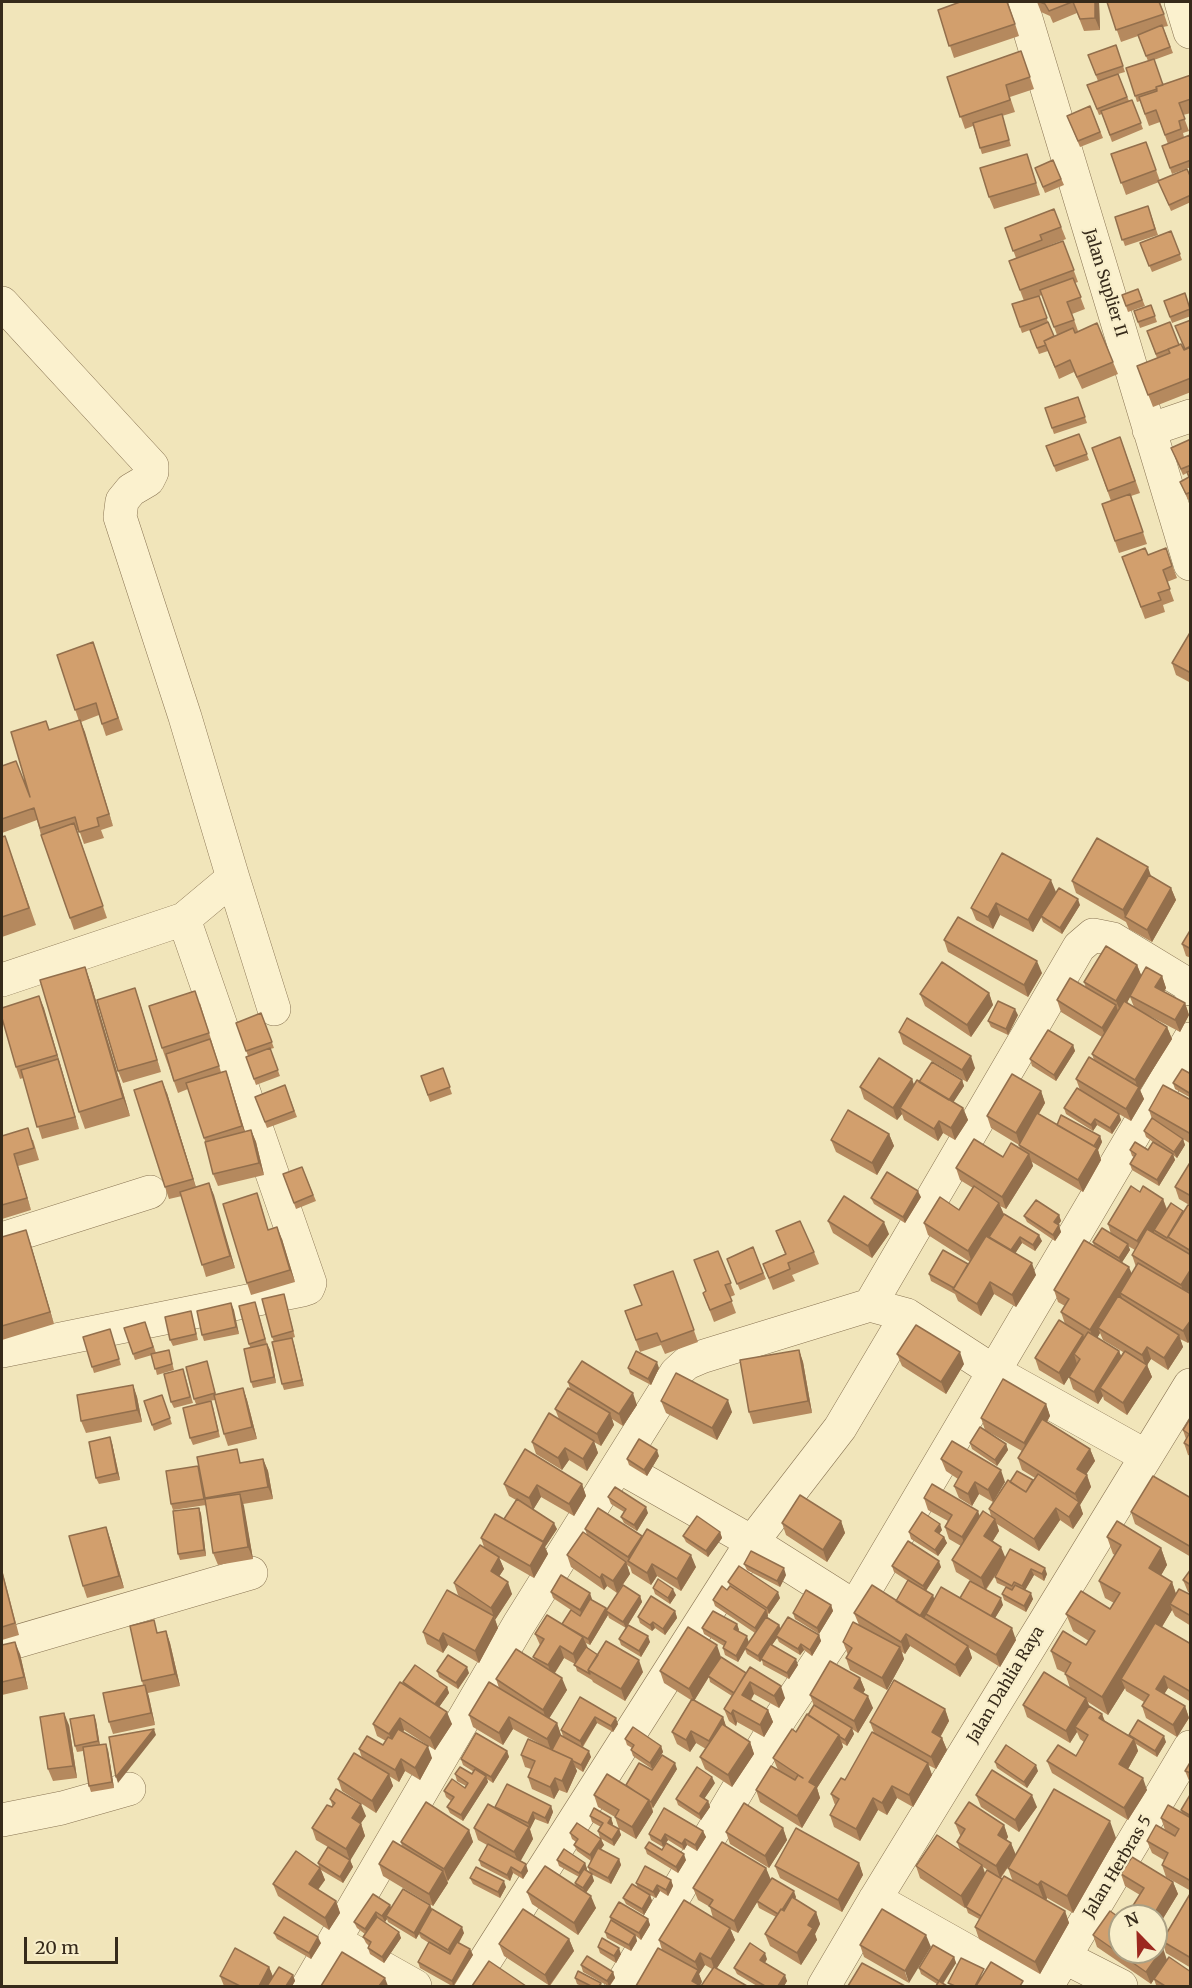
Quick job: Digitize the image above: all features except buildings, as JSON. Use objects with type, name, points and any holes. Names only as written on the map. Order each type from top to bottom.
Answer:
[{"type":"street","name":"Jalan Suplier II","points":[[1021,2],[1191,564]]},
{"type":"street","points":[[1181,2],[1191,32]]},
{"type":"street","points":[[2,303],[152,466],[148,480],[131,490],[122,501],[120,517],[185,717],[274,1009]]},
{"type":"street","points":[[1149,430],[1191,416]]},
{"type":"street","points":[[2,980],[184,919],[233,878]]},
{"type":"street","points":[[2,1351],[308,1288],[310,1283],[184,919]]},
{"type":"street","points":[[870,1305],[1079,947],[1093,935],[1113,939],[1187,984],[1191,989]]},
{"type":"street","points":[[621,1986],[781,1717],[855,1607],[1113,1167],[1191,1039]]},
{"type":"street","points":[[2,1239],[150,1192]]},
{"type":"street","points":[[308,1986],[519,1624],[676,1373],[687,1363],[870,1305],[907,1315],[995,1371],[1146,1456]]},
{"type":"street","points":[[469,1986],[752,1542],[840,1428],[907,1315]]},
{"type":"street","name":"Jalan Dahlia Raya","points":[[824,1986],[875,1899],[1191,1385]]},
{"type":"street","points":[[618,1466],[752,1542],[855,1607]]},
{"type":"street","points":[[2,1646],[251,1573]]},
{"type":"street","name":"Jalan Herbras 5","points":[[1047,1986],[1191,1747]]},
{"type":"street","points":[[2,1820],[62,1808],[129,1789]]},
{"type":"street","points":[[875,1899],[1031,1986]]},
{"type":"street","points":[[335,1941],[416,1986]]},
{"type":"street","points":[[1064,1957],[1121,1986]]}]
